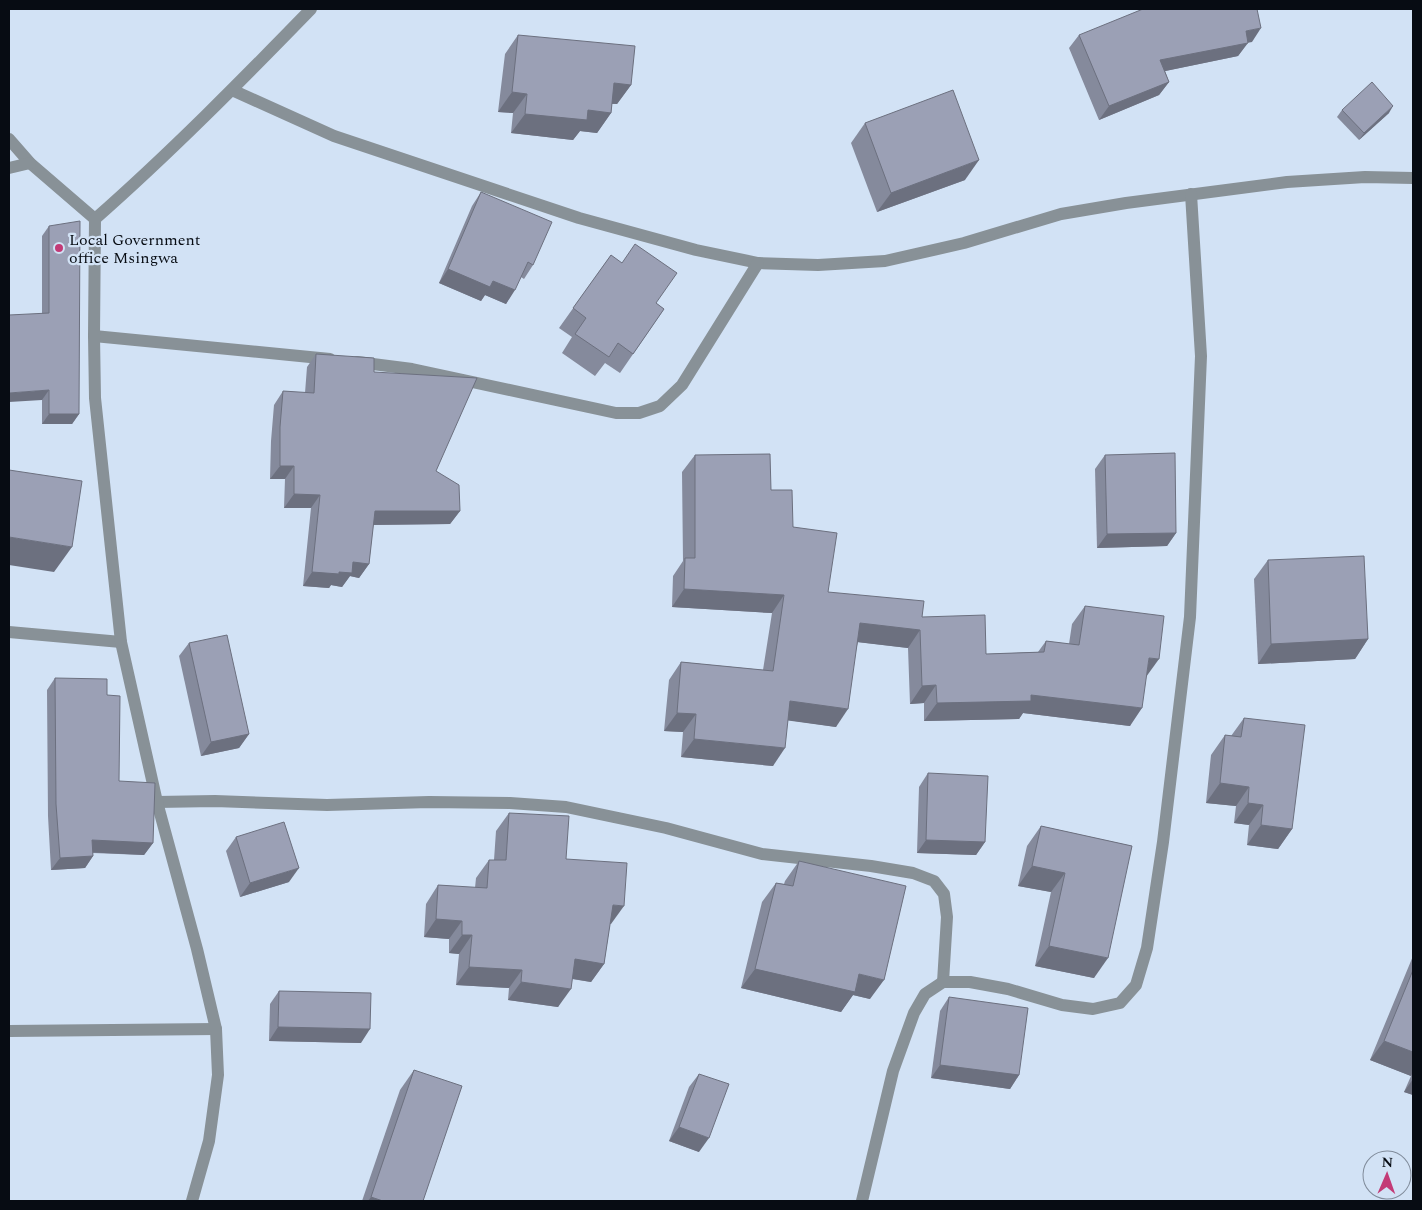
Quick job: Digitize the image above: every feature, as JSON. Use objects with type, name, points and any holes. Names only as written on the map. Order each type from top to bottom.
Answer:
[{"type":"street","points":[[192,1201],[209,1141],[218,1075],[216,1030],[197,949],[157,802],[121,642],[95,398],[95,219],[122,196],[232,90],[311,9]]},
{"type":"street","points":[[232,90],[334,136],[560,212],[696,250],[758,263],[818,265],[885,261],[964,243],[1061,214],[1126,203],[1287,182],[1365,178],[1413,178]]},
{"type":"street","points":[[9,139],[30,163],[95,219]]},
{"type":"street","points":[[9,168],[30,163]]},
{"type":"street","points":[[862,1201],[893,1071],[914,1013],[926,994],[943,982],[970,982],[1008,989],[1062,1005],[1093,1009],[1120,1003],[1136,985],[1147,948],[1160,862],[1190,616],[1201,356],[1191,194]]},
{"type":"street","points":[[94,336],[336,359],[412,369],[616,413],[639,413],[660,406],[682,385],[758,263]]},
{"type":"street","points":[[9,632],[121,642]]},
{"type":"street","points":[[157,802],[215,801],[327,804],[501,803],[566,807],[666,828],[762,854],[870,866],[913,873],[934,881],[944,894],[947,917],[943,982]]},
{"type":"street","points":[[9,1031],[216,1030]]},
{"type":"building","points":[[1143,9],[1257,9],[1261,28],[1246,31],[1248,43],[1160,60],[1169,82],[1109,106],[1079,35]]},
{"type":"building","points":[[518,35],[635,46],[631,85],[614,83],[611,113],[588,110],[587,120],[525,114],[527,94],[512,92]]},
{"type":"building","points":[[1372,82],[1393,106],[1364,133],[1342,110]]},
{"type":"building","points":[[953,90],[979,160],[891,193],[865,123]]},
{"type":"building","points":[[481,192],[552,222],[533,265],[528,262],[515,290],[493,281],[490,287],[448,269]]},
{"type":"building","points":[[80,221],[79,414],[49,414],[49,390],[9,393],[9,315],[49,313],[49,226]]},
{"type":"building","points":[[635,244],[677,273],[656,303],[664,309],[633,354],[618,343],[609,357],[575,334],[586,318],[573,308],[611,255],[622,263]]},
{"type":"building","points":[[316,354],[374,358],[374,372],[477,378],[436,471],[459,485],[460,511],[375,511],[369,564],[353,562],[352,573],[312,572],[320,495],[294,494],[294,466],[280,466],[280,427],[283,391],[314,393]]},
{"type":"building","points":[[1175,453],[1176,533],[1107,534],[1105,455]]},
{"type":"building","points":[[770,454],[771,490],[792,490],[793,527],[837,533],[828,592],[924,601],[922,617],[985,615],[986,654],[1044,652],[1046,641],[1079,645],[1085,606],[1164,616],[1159,659],[1149,658],[1142,708],[1031,695],[1031,701],[937,703],[936,685],[922,686],[920,630],[860,623],[848,709],[790,701],[785,748],[694,739],[696,714],[677,713],[681,662],[773,671],[784,595],[684,589],[685,558],[695,558],[695,455]]},
{"type":"building","points":[[9,470],[82,481],[72,547],[9,537]]},
{"type":"building","points":[[1364,556],[1368,639],[1271,644],[1268,560]]},
{"type":"building","points":[[227,635],[249,734],[211,742],[189,643]]},
{"type":"building","points":[[55,678],[107,679],[107,695],[120,696],[119,781],[155,783],[153,843],[92,840],[93,856],[60,858],[56,804]]},
{"type":"building","points":[[1244,718],[1305,725],[1292,829],[1261,825],[1263,805],[1248,803],[1249,787],[1220,783],[1225,735],[1241,737]]},
{"type":"building","points":[[928,773],[988,776],[985,842],[926,840]]},
{"type":"building","points":[[509,813],[569,816],[566,859],[627,863],[624,906],[613,905],[604,964],[575,959],[571,989],[521,982],[522,970],[469,967],[472,935],[462,935],[462,921],[436,919],[438,885],[487,888],[489,860],[506,860]]},
{"type":"building","points":[[284,822],[299,868],[250,883],[236,837]]},
{"type":"building","points":[[1041,826],[1132,846],[1108,958],[1049,946],[1065,873],[1032,866]]},
{"type":"building","points":[[799,861],[906,886],[884,980],[859,974],[855,992],[755,969],[776,883],[793,886]]},
{"type":"building","points":[[1413,970],[1413,1052],[1384,1041]]},
{"type":"building","points":[[279,991],[371,993],[370,1029],[278,1027]]},
{"type":"building","points":[[949,997],[1028,1008],[1019,1075],[940,1065]]},
{"type":"building","points":[[414,1070],[462,1086],[423,1201],[383,1201],[371,1197]]},
{"type":"building","points":[[699,1074],[729,1084],[709,1138],[679,1127]]},
{"type":"place","name":"Local Government office Msingwa","points":[[59,248]]}]
